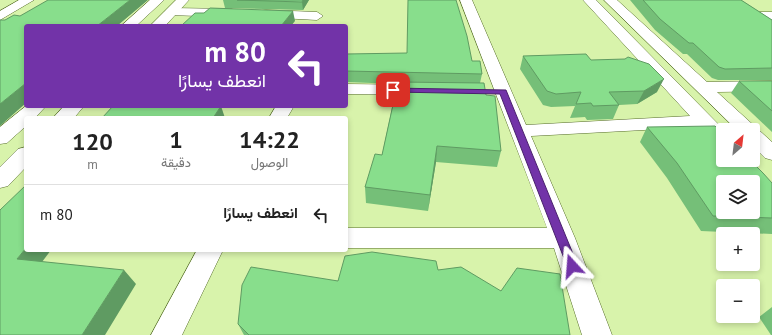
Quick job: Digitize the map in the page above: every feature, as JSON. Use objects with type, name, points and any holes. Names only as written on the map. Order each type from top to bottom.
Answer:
[{"type":"street","points":[[0,16],[28,0]]},
{"type":"street","points":[[130,24],[158,0]]},
{"type":"street","points":[[159,24],[184,0]]},
{"type":"street","points":[[466,0],[495,92],[519,132],[563,238],[597,335]]},
{"type":"street","points":[[589,0],[716,133]]},
{"type":"street","points":[[610,0],[741,123]]},
{"type":"street","points":[[742,8],[772,27]]},
{"type":"street","points":[[171,12],[317,16]]},
{"type":"street","points":[[756,16],[772,16]]},
{"type":"street","points":[[702,87],[772,86]]},
{"type":"street","points":[[348,89],[440,91]]},
{"type":"street","points":[[25,116],[35,108]]},
{"type":"street","points":[[65,116],[73,108]]},
{"type":"street","points":[[0,138],[24,117]]},
{"type":"street","points":[[519,132],[705,121]]},
{"type":"street","points":[[760,142],[772,153]]},
{"type":"street","points":[[0,180],[24,156]]},
{"type":"street","points":[[348,238],[563,238]]},
{"type":"street","points":[[166,335],[209,252]]},
{"type":"building","points":[[48,0],[130,0],[100,24],[24,24],[24,85],[0,104],[0,20],[5,20],[14,15],[20,16]]},
{"type":"building","points":[[237,0],[303,0],[302,2]]},
{"type":"building","points":[[408,0],[456,0],[467,36],[472,61],[480,61],[482,74],[348,71],[348,54],[407,53]]},
{"type":"building","points":[[643,0],[741,0],[772,20],[772,68],[725,69],[719,67],[693,43],[689,43],[660,19]]},
{"type":"building","points":[[210,8],[293,11],[283,24],[183,24],[195,13],[204,13]]},
{"type":"building","points":[[586,54],[591,60],[625,59],[628,57],[649,64],[664,79],[644,91],[609,92],[619,105],[593,106],[591,103],[576,104],[581,92],[556,94],[547,91],[523,56]]},
{"type":"building","points":[[739,81],[772,81],[772,111]]},
{"type":"building","points":[[398,82],[484,83],[486,95],[495,96],[501,151],[437,146],[430,195],[365,187],[375,154],[382,155]]},
{"type":"building","points":[[111,108],[220,108],[214,116],[104,116]]},
{"type":"building","points":[[715,126],[716,167],[757,167],[772,183],[772,218],[760,218],[760,175],[716,175],[716,216],[713,216],[677,163],[647,127]]},
{"type":"building","points":[[24,187],[24,250],[17,259],[124,270],[82,335],[0,335],[0,210]]},
{"type":"building","points":[[372,252],[436,261],[438,270],[461,267],[501,291],[517,268],[560,274],[570,335],[249,335],[238,324],[242,285],[251,267],[338,281],[345,256]]},
{"type":"route","points":[[393,90],[503,92],[563,238],[572,266]]}]
